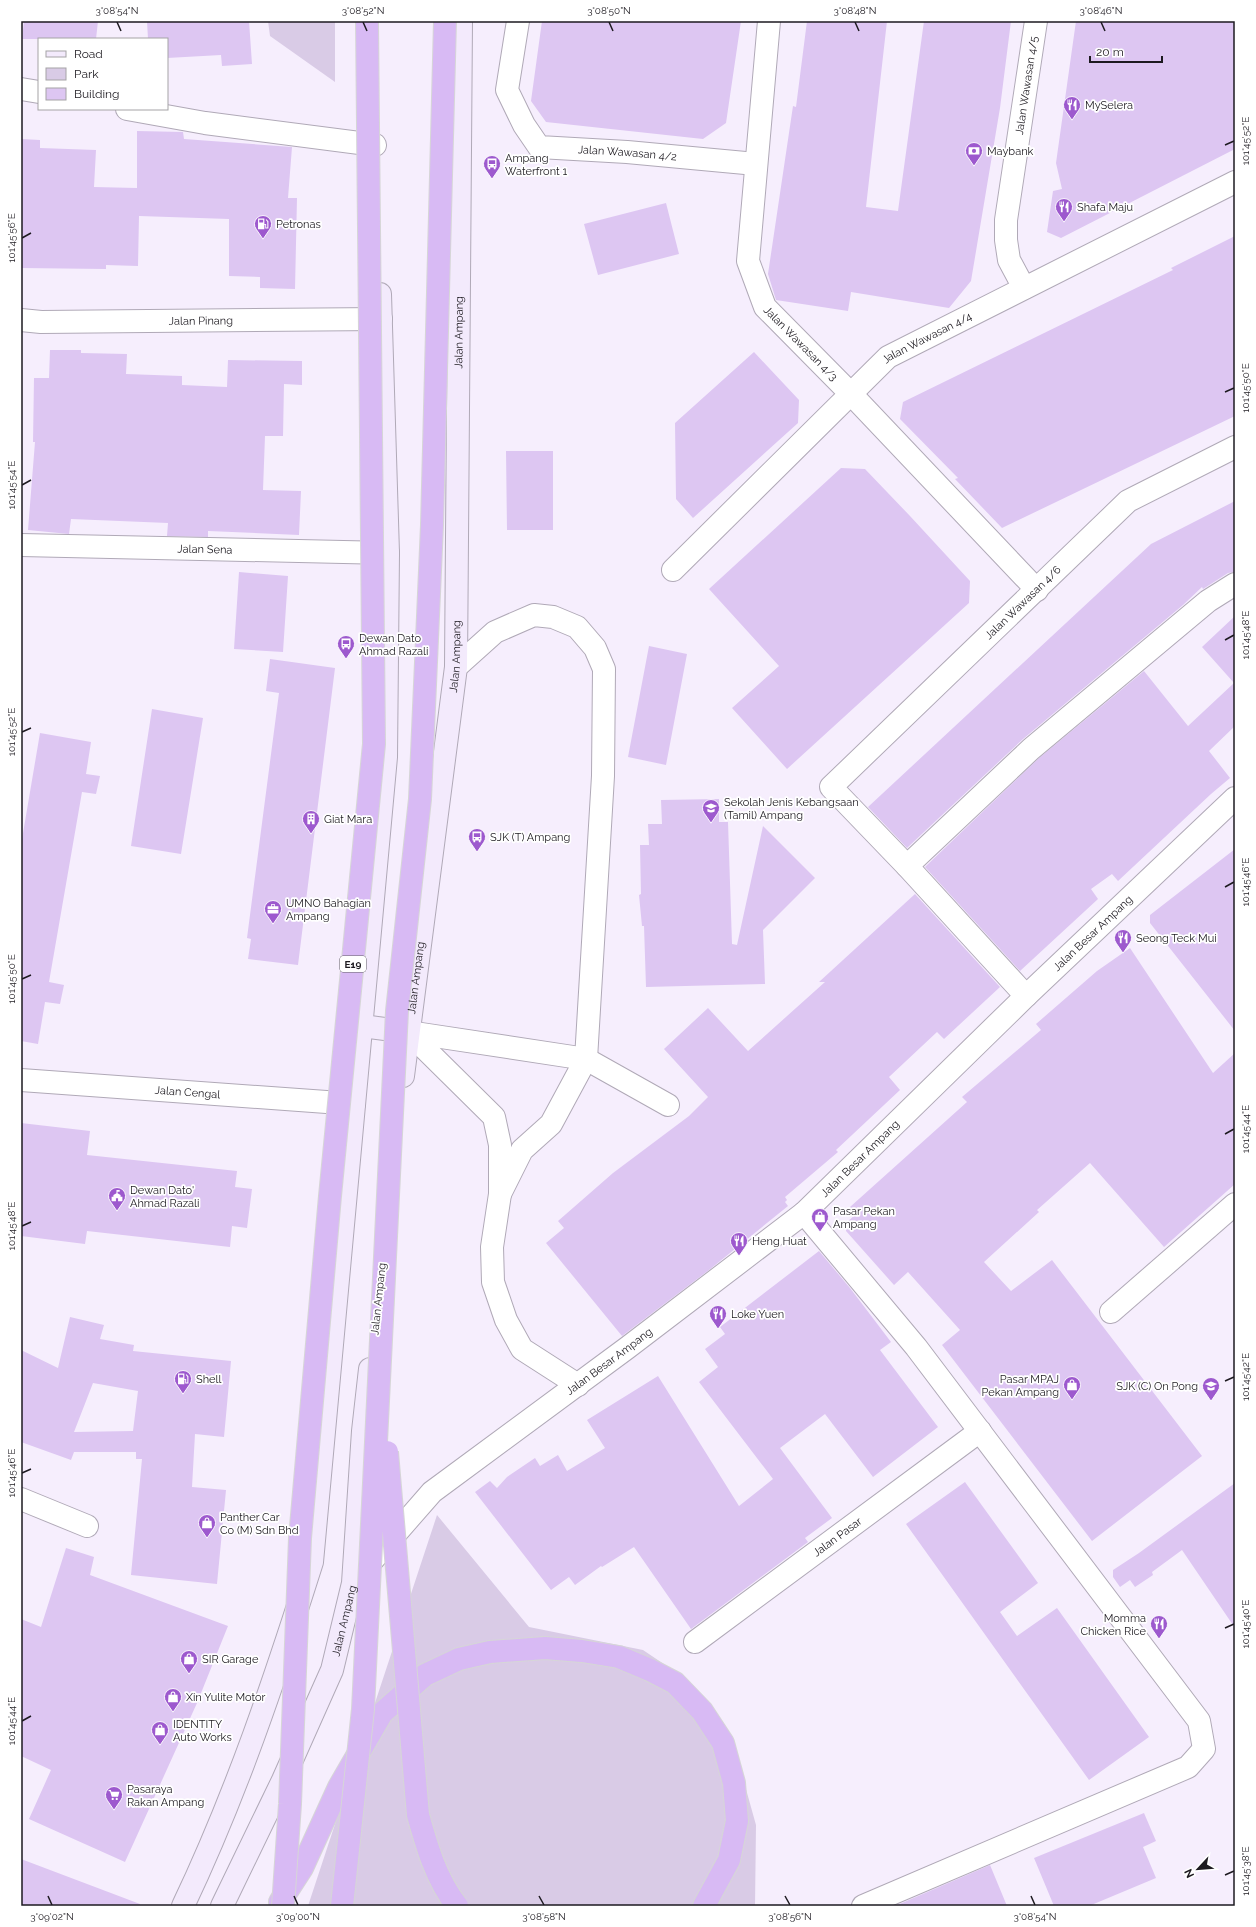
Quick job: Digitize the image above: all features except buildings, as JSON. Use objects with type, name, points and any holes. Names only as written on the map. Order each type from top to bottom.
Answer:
[{"type":"highway","name":"E19","points":[[283,1906],[290,1804],[300,1538],[330,1196],[374,744],[367,21]]},
{"type":"highway","points":[[342,1906],[363,1709],[397,1011],[420,799],[432,525],[445,21]]},
{"type":"highway","points":[[379,1366],[418,1815],[431,1860],[448,1895],[456,1906]]},
{"type":"highway","points":[[277,1906],[302,1868],[339,1787],[382,1713],[424,1675],[459,1659],[490,1652],[545,1648],[582,1651],[619,1657],[650,1670],[674,1683],[702,1711],[723,1744],[734,1783],[737,1821],[728,1860],[704,1906]]},
{"type":"main road","points":[[183,1906],[246,1762],[276,1676],[312,1562],[386,757],[388,553],[375,145],[373,21]]},
{"type":"main road","name":"Jalan Ampang","points":[[222,1906],[283,1780],[332,1670],[353,1582],[363,1431],[408,1032],[456,667],[461,21]]},
{"type":"main road","points":[[362,1026],[408,1032]]},
{"type":"street","name":"Jalan Wawasan 4/2","points":[[518,21],[507,90],[524,125],[539,147],[627,152],[756,164]]},
{"type":"street","name":"Jalan Wawasan 4/3","points":[[769,21],[748,261],[765,307],[852,395],[1037,590]]},
{"type":"street","name":"Jalan Wawasan 4/5","points":[[1024,288],[1009,260],[1006,240],[1006,220],[1036,21]]},
{"type":"street","points":[[21,89],[38,92]]},
{"type":"street","points":[[134,110],[205,123],[375,145]]},
{"type":"street","name":"Jalan Wawasan 4/4","points":[[673,570],[852,395],[888,357],[1235,182]]},
{"type":"street","name":"Jalan Pinang","points":[[21,320],[49,322],[381,319]]},
{"type":"street","name":"Jalan Wawasan 4/6","points":[[907,866],[831,787],[1128,501],[1235,447]]},
{"type":"street","name":"Jalan Sena","points":[[21,545],[388,553]]},
{"type":"street","points":[[1026,996],[907,866],[1031,749],[1208,601],[1235,584]]},
{"type":"street","points":[[456,667],[495,632],[534,615],[553,617],[577,627],[595,648],[604,669],[603,776],[586,1059],[551,1124],[522,1150],[500,1194]]},
{"type":"street","name":"Jalan Besar Ampang","points":[[353,1582],[432,1492],[578,1385],[804,1213],[1026,996],[1235,798]]},
{"type":"street","points":[[408,1032],[586,1059],[668,1105]]},
{"type":"street","points":[[408,1032],[494,1117],[500,1145],[500,1194],[492,1248],[493,1282],[506,1320],[522,1350],[578,1385]]},
{"type":"street","name":"Jalan Cengal","points":[[21,1080],[354,1104]]},
{"type":"street","points":[[1111,1312],[1235,1204]]},
{"type":"street","points":[[804,1213],[916,1347],[1199,1721],[1204,1749],[1188,1767],[863,1906]]},
{"type":"street","name":"Jalan Pasar","points":[[695,1642],[980,1431]]},
{"type":"street","points":[[21,1499],[87,1526]]},
{"type":"green space","points":[[268,21],[335,21],[335,82],[270,36]]},
{"type":"green space","points":[[437,1515],[529,1627],[643,1650],[686,1679],[737,1757],[756,1825],[755,1906],[308,1906]]},
{"type":"place","name":"MySelera","points":[[1072,120]]},
{"type":"place","name":"Maybank","points":[[974,166]]},
{"type":"place","name":"Ampang Waterfront 1","points":[[492,179]]},
{"type":"place","name":"Shafa Maju","points":[[1064,222]]},
{"type":"place","name":"Petronas","points":[[263,239]]},
{"type":"place","name":"Dewan Dato Ahmad Razali","points":[[346,659]]},
{"type":"place","name":"Sekolah Jenis Kebangsaan (Tamil) Ampang","points":[[711,823]]},
{"type":"place","name":"Giat Mara","points":[[311,834]]},
{"type":"place","name":"SJK (T) Ampang","points":[[477,852]]},
{"type":"place","name":"UMNO Bahagian Ampang","points":[[273,924]]},
{"type":"place","name":"Seong Teck Mui","points":[[1123,953]]},
{"type":"place","name":"Dewan Dato' Ahmad Razali","points":[[117,1211]]},
{"type":"place","name":"Pasar Pekan Ampang","points":[[820,1232]]},
{"type":"place","name":"Heng Huat","points":[[739,1256]]},
{"type":"place","name":"Loke Yuen","points":[[718,1329]]},
{"type":"place","name":"Shell","points":[[183,1394]]},
{"type":"place","name":"Pasar MPAJ Pekan Ampang","points":[[1072,1400]]},
{"type":"place","name":"SJK (C) On Pong","points":[[1211,1401]]},
{"type":"place","name":"Panther Car Co (M) Sdn Bhd","points":[[207,1538]]},
{"type":"place","name":"Momma Chicken Rice","points":[[1159,1639]]},
{"type":"place","name":"SIR Garage","points":[[189,1674]]},
{"type":"place","name":"Xin Yulite Motor","points":[[173,1712]]},
{"type":"place","name":"IDENTITY Auto Works","points":[[160,1745]]},
{"type":"place","name":"Pasaraya Rakan Ampang","points":[[114,1810]]}]
